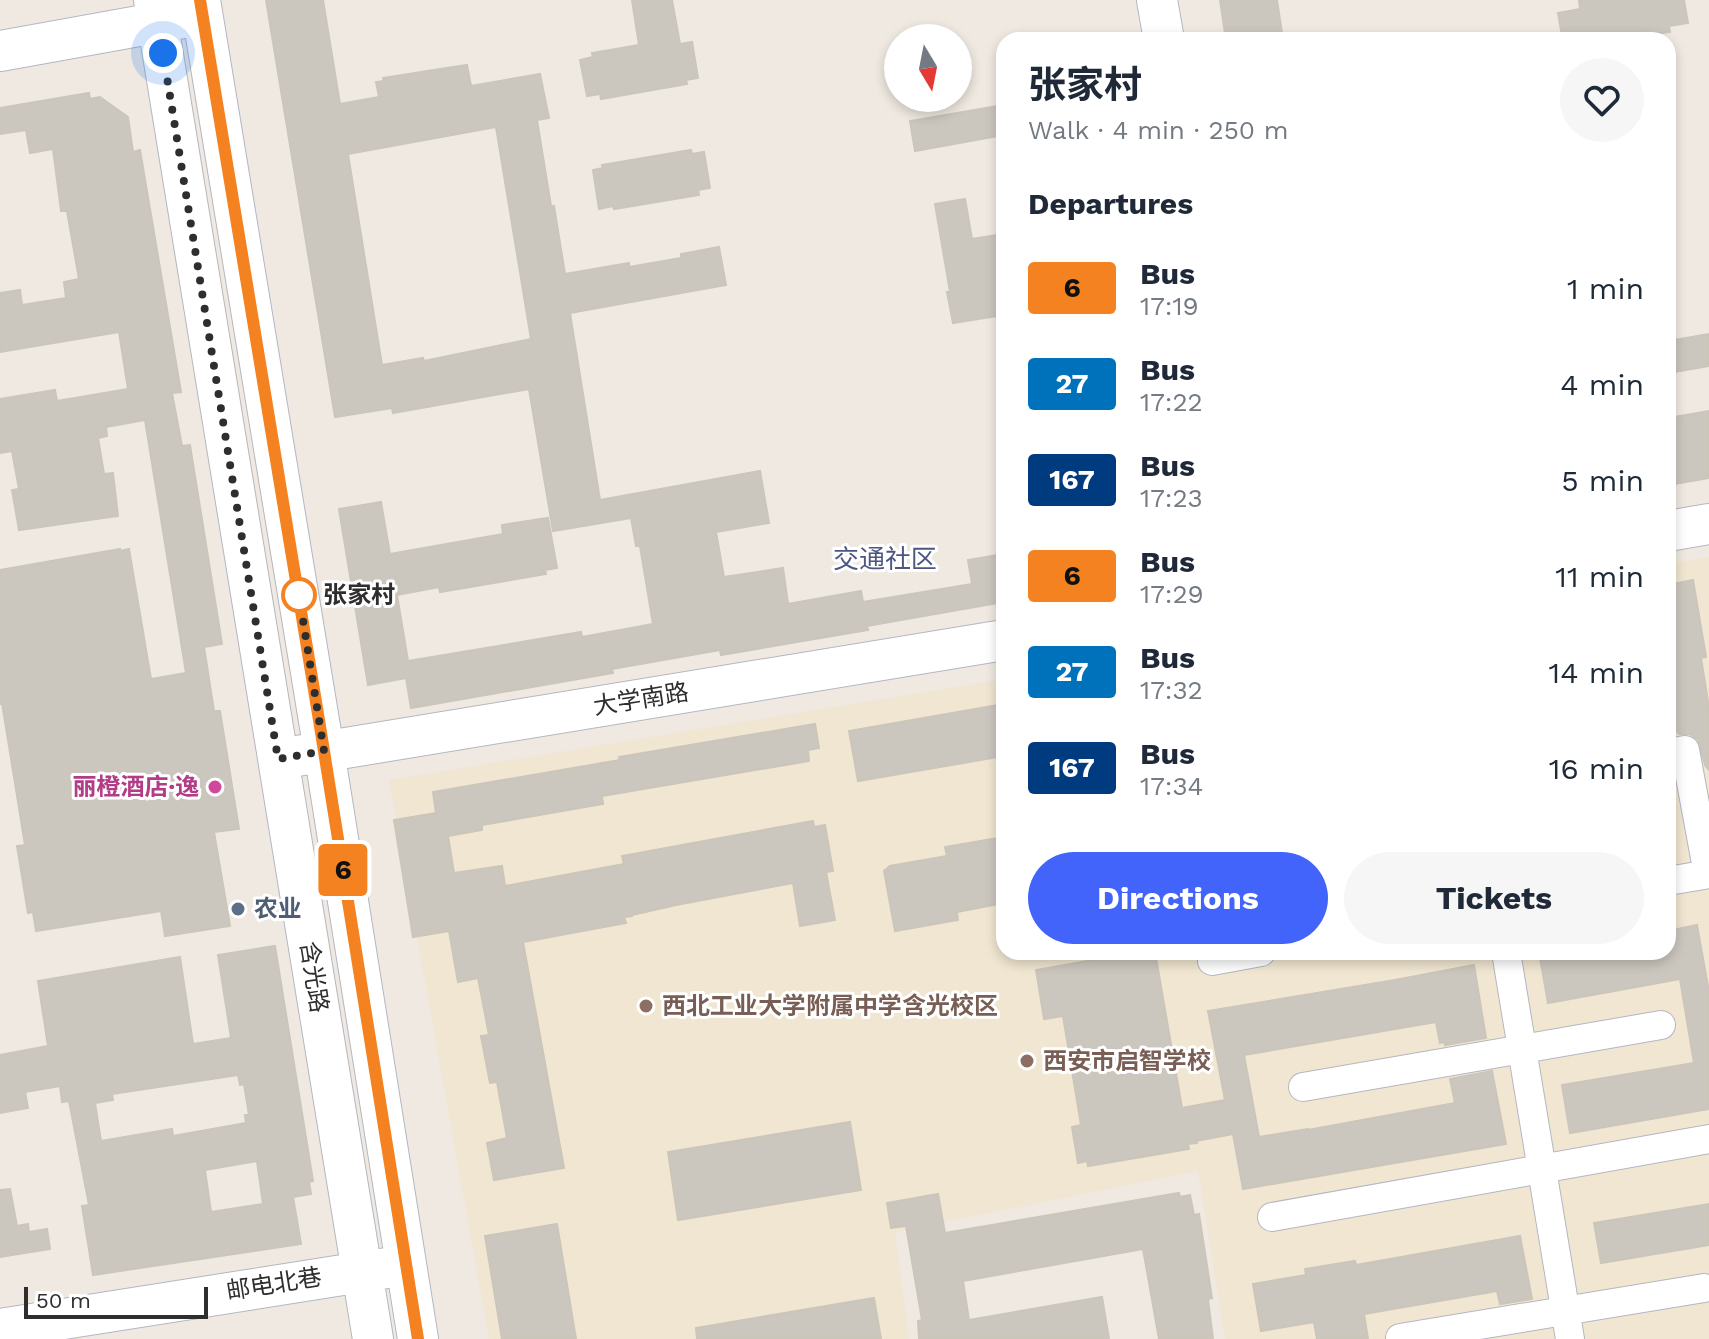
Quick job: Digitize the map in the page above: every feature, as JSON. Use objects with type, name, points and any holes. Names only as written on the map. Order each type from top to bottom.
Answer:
[{"type":"main road","points":[[1157,0],[1163,32]]},
{"type":"main road","points":[[0,51],[156,12],[201,7]]},
{"type":"main road","name":"含光路","points":[[201,7],[418,1339]]},
{"type":"main road","name":"含光路","points":[[156,12],[373,1339]]},
{"type":"main road","points":[[1676,530],[1709,524]]},
{"type":"main road","name":"大学南路","points":[[278,759],[996,641]]},
{"type":"main road","name":"邮电北巷","points":[[0,1329],[362,1270],[407,1266]]},
{"type":"street","points":[[1676,752],[1685,750],[1708,874],[1676,880]]},
{"type":"street","points":[[1212,961],[1217,960]]},
{"type":"street","points":[[1507,960],[1567,1325]]},
{"type":"street","points":[[1303,1087],[1661,1025]]},
{"type":"street","points":[[1272,1217],[1709,1139]]},
{"type":"street","points":[[1400,1338],[1567,1325],[1704,1288]]},
{"type":"shaded area","points":[[1709,557],[1709,1339],[1225,1339],[1198,1171],[895,1232],[909,1339],[489,1339],[389,780],[996,680],[996,960],[1676,960],[1676,563]]},
{"type":"building","points":[[266,0],[323,0],[340,104],[379,97],[376,82],[384,81],[383,78],[440,69],[467,65],[471,86],[540,74],[549,118],[537,120],[565,274],[681,258],[681,254],[719,247],[726,285],[570,313],[600,500],[760,471],[769,523],[716,532],[724,577],[783,568],[788,604],[861,591],[863,602],[972,584],[968,560],[996,555],[996,603],[867,626],[868,630],[721,655],[720,650],[612,669],[613,673],[411,708],[406,678],[368,685],[339,509],[381,502],[390,554],[503,534],[502,525],[548,518],[557,568],[545,570],[546,574],[440,592],[439,587],[397,595],[408,661],[581,632],[582,637],[653,624],[640,546],[636,546],[631,518],[553,531],[529,389],[393,413],[392,408],[335,417]],"holes":[[[496,127],[531,339],[424,361],[423,358],[382,365],[348,154]]]},
{"type":"building","points":[[632,0],[672,0],[680,44],[692,42],[698,78],[686,80],[687,84],[601,99],[600,94],[587,96],[580,60],[593,57],[592,53],[639,45]]},
{"type":"building","points":[[1220,0],[1277,0],[1282,32],[1225,32]]},
{"type":"building","points":[[1579,0],[1684,0],[1688,23],[1669,26],[1670,32],[1561,32],[1558,13],[1580,9]]},
{"type":"building","points":[[89,93],[90,99],[100,97],[128,117],[133,152],[140,150],[181,392],[172,393],[182,446],[190,445],[222,644],[204,647],[214,711],[220,711],[239,829],[214,832],[230,926],[165,936],[161,911],[36,931],[33,912],[28,913],[17,846],[25,845],[0,704],[0,570],[120,549],[129,549],[151,679],[186,673],[145,420],[106,427],[107,436],[98,438],[104,474],[113,473],[118,516],[19,530],[12,490],[19,489],[12,451],[0,453],[0,399],[55,390],[57,401],[128,389],[119,332],[0,352],[0,293],[20,290],[22,305],[66,298],[64,282],[79,279],[67,211],[61,211],[53,149],[30,153],[26,130],[0,134],[0,108]]},
{"type":"building","points":[[996,106],[996,136],[915,151],[910,121]]},
{"type":"building","points":[[691,150],[692,154],[704,152],[710,188],[698,190],[699,195],[599,209],[593,170],[603,168],[602,165]]},
{"type":"building","points":[[965,199],[972,239],[996,235],[996,316],[953,323],[935,204]]},
{"type":"building","points":[[1709,334],[1709,366],[1676,372],[1676,340]]},
{"type":"building","points":[[1709,411],[1709,478],[1676,484],[1676,417]]},
{"type":"building","points":[[1693,580],[1706,657],[1701,658],[1709,708],[1709,770],[1698,740],[1676,730],[1676,583]]},
{"type":"building","points":[[996,705],[996,757],[858,781],[849,731]]},
{"type":"building","points":[[815,724],[819,748],[808,750],[809,761],[602,796],[603,804],[482,825],[482,830],[448,836],[454,873],[502,866],[505,886],[624,864],[622,856],[813,821],[814,827],[825,825],[833,871],[826,872],[835,920],[800,926],[793,883],[676,905],[624,917],[626,923],[523,942],[564,1168],[494,1180],[487,1143],[507,1138],[497,1082],[490,1083],[481,1036],[489,1035],[478,978],[458,982],[449,931],[413,937],[394,820],[436,813],[433,792]]},
{"type":"building","points":[[996,838],[996,905],[957,912],[958,920],[895,931],[884,871],[890,866],[947,856],[945,847]]},
{"type":"building","points":[[1697,925],[1709,992],[1709,1109],[1570,1133],[1562,1085],[1694,1063],[1680,979],[1548,1003],[1540,960],[1676,960],[1676,929]]},
{"type":"building","points":[[275,946],[313,1181],[309,1182],[311,1194],[293,1197],[301,1244],[93,1275],[82,1206],[89,1205],[69,1101],[62,1102],[60,1086],[25,1092],[28,1108],[0,1113],[0,1055],[48,1046],[38,981],[180,957],[193,1044],[231,1038],[218,955]],"holes":[[[238,1075],[240,1085],[244,1084],[249,1115],[245,1115],[246,1123],[173,1136],[172,1129],[101,1141],[95,1103],[113,1100],[112,1094]],[[257,1161],[263,1204],[211,1212],[205,1170]]]},
{"type":"building","points":[[1093,960],[1156,960],[1182,1108],[1225,1100],[1208,1011],[1474,965],[1486,1038],[1445,1045],[1444,1042],[1440,1043],[1436,1022],[1244,1055],[1259,1137],[1455,1103],[1450,1079],[1492,1071],[1506,1144],[1243,1189],[1233,1134],[1196,1141],[1188,1144],[1189,1149],[1088,1166],[1087,1161],[1078,1163],[1072,1127],[1081,1125],[1063,1016],[1044,1019],[1036,970]]},
{"type":"building","points":[[850,1122],[861,1190],[678,1220],[668,1152]]},
{"type":"building","points":[[10,1189],[17,1226],[28,1224],[29,1232],[47,1229],[50,1249],[0,1257],[0,1190]]},
{"type":"building","points":[[1179,1193],[1180,1197],[1190,1195],[1194,1215],[1199,1214],[1212,1298],[1208,1299],[1213,1339],[1159,1339],[1143,1249],[963,1281],[969,1320],[1102,1297],[1109,1339],[919,1339],[918,1321],[922,1320],[906,1226],[891,1228],[887,1203],[938,1194],[945,1233]]},
{"type":"building","points":[[1709,1204],[1709,1245],[1601,1263],[1594,1223]]},
{"type":"building","points":[[557,1224],[576,1339],[502,1339],[485,1236]]},
{"type":"building","points":[[1520,1236],[1532,1299],[1500,1304],[1497,1291],[1364,1314],[1368,1339],[1317,1339],[1314,1322],[1261,1331],[1253,1284],[1306,1275],[1305,1269],[1355,1261],[1356,1265]]},
{"type":"building","points":[[874,1298],[881,1339],[697,1339],[696,1328]]},
{"type":"bus line","name":"6","points":[[200,0],[418,1339]]},
{"type":"place","name":"张家村","points":[[299,595]]},
{"type":"place","name":"丽橙酒店·逸","points":[[215,787]]},
{"type":"place","name":"农业","points":[[238,909]]},
{"type":"place","name":"西北工业大学附属中学含光校区","points":[[646,1006]]},
{"type":"place","name":"西安市启智学校","points":[[1027,1061]]},
{"type":"district","name":"交通社区","points":[[885,559]]},
{"type":"route","points":[[163,53],[278,759],[324,751],[299,595]]}]
